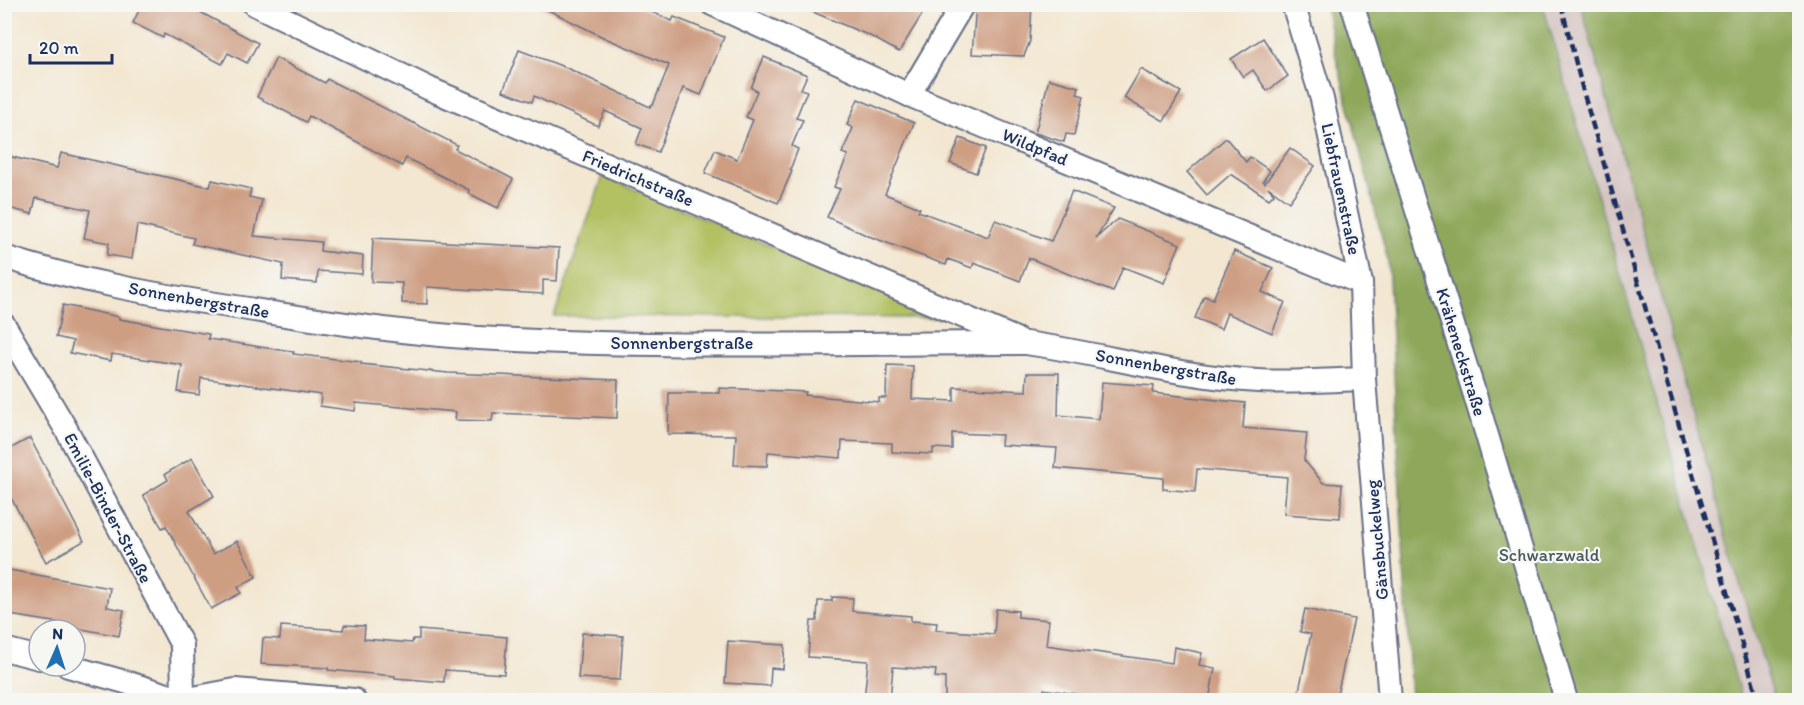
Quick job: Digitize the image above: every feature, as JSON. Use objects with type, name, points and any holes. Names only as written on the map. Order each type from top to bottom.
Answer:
[{"type":"street","name":"Friedrichstraße","points":[[254,4],[430,89],[1026,343]]},
{"type":"street","name":"Wildpfad","points":[[712,4],[909,95],[1361,284]]},
{"type":"street","points":[[909,95],[963,4]]},
{"type":"street","name":"Liebfrauenstraße","points":[[1293,4],[1322,99],[1361,284],[1364,379]]},
{"type":"street","name":"Kräheneckstraße","points":[[1352,4],[1474,392],[1566,700]]},
{"type":"street","name":"Sonnenbergstraße","points":[[4,257],[56,272],[191,301],[335,323],[476,338],[622,344],[1026,343],[1063,348],[1152,368],[1227,378],[1259,381],[1364,379]]},
{"type":"street","name":"Emilie-Binder-Straße","points":[[4,325],[66,429],[182,645],[183,700]]},
{"type":"street","name":"Gänsbuckelweg","points":[[1364,379],[1390,700]]},
{"type":"street","points":[[4,649],[27,655]]},
{"type":"street","points":[[87,671],[183,700],[235,690],[354,700]]},
{"type":"shaded area","points":[[1543,5],[1581,5],[1735,567],[1775,700],[1742,700]]},
{"type":"green space","name":"Schwarzwald","points":[[1325,5],[1543,5],[1742,700],[1411,700],[1388,261]]},
{"type":"green space","points":[[1581,5],[1793,5],[1800,26],[1799,700],[1775,700],[1735,567]]},
{"type":"green space","points":[[603,176],[942,318],[554,316]]},
{"type":"building","points":[[142,4],[185,4],[258,43],[247,63],[228,53],[222,64],[164,34],[163,38],[133,23]]},
{"type":"building","points":[[536,4],[634,4],[672,21],[674,17],[724,37],[701,95],[683,88],[658,152],[636,144],[642,128],[605,111],[598,126],[534,96],[532,102],[503,91],[519,50],[567,68],[650,107],[653,105],[669,65],[605,38]]},
{"type":"building","points":[[794,4],[911,4],[923,13],[899,52],[870,36]]},
{"type":"building","points":[[976,4],[1032,4],[1030,41],[1024,56],[972,54]]},
{"type":"building","points":[[1263,38],[1288,76],[1267,91],[1253,70],[1243,77],[1231,59]]},
{"type":"building","points":[[764,57],[807,75],[801,89],[807,91],[796,118],[803,120],[792,146],[798,149],[790,170],[792,171],[778,203],[705,173],[715,150],[737,159],[753,120],[746,117],[757,91],[751,88]]},
{"type":"building","points":[[276,58],[325,83],[327,79],[457,145],[455,149],[513,179],[498,208],[468,193],[469,190],[406,158],[402,166],[309,116],[306,122],[257,97]]},
{"type":"building","points":[[1141,69],[1181,92],[1164,121],[1124,98]]},
{"type":"building","points":[[1049,79],[1079,87],[1077,94],[1084,96],[1074,135],[1066,134],[1064,142],[1035,133]]},
{"type":"building","points":[[858,99],[914,123],[885,194],[920,208],[918,211],[988,237],[995,220],[1051,241],[1072,191],[1114,208],[1096,238],[1118,219],[1180,244],[1164,283],[1123,267],[1113,292],[1029,258],[1020,281],[974,263],[972,268],[948,259],[946,265],[866,235],[827,217],[840,189],[834,187],[848,155],[842,153],[853,128],[847,125]]},
{"type":"building","points":[[960,138],[986,148],[976,173],[950,163]]},
{"type":"building","points":[[1226,138],[1246,162],[1250,157],[1270,171],[1263,181],[1265,183],[1290,148],[1315,166],[1289,202],[1268,187],[1274,194],[1269,199],[1231,174],[1207,195],[1187,172]]},
{"type":"building","points":[[61,153],[210,187],[212,180],[251,189],[249,197],[262,200],[254,236],[321,242],[320,251],[363,256],[362,274],[318,271],[317,283],[282,280],[283,264],[192,244],[194,238],[137,225],[132,259],[107,255],[109,243],[84,238],[90,210],[36,198],[32,214],[4,207],[4,155],[57,168]]},
{"type":"building","points":[[373,238],[559,248],[557,281],[543,280],[543,294],[427,287],[427,304],[402,303],[402,283],[371,282]]},
{"type":"building","points":[[1234,251],[1273,268],[1262,292],[1285,302],[1272,333],[1227,313],[1221,329],[1195,318],[1204,296],[1213,299]]},
{"type":"building","points":[[63,305],[119,317],[119,319],[209,334],[208,339],[294,352],[293,354],[361,362],[361,364],[448,373],[618,380],[617,418],[493,413],[492,421],[455,420],[456,412],[356,403],[355,411],[320,406],[321,395],[201,378],[199,395],[178,392],[182,365],[112,354],[111,361],[70,353],[73,341],[56,337]]},
{"type":"building","points":[[887,365],[913,366],[912,399],[954,401],[954,387],[1026,391],[1027,373],[1059,373],[1058,415],[1099,419],[1102,382],[1154,386],[1153,393],[1245,403],[1243,428],[1307,433],[1304,460],[1323,483],[1342,484],[1340,518],[1284,514],[1287,477],[1197,469],[1195,492],[1163,489],[1163,478],[1055,468],[1057,448],[1001,445],[1002,435],[952,433],[952,449],[933,448],[933,454],[892,452],[892,443],[842,441],[841,458],[768,452],[767,466],[734,465],[736,435],[668,434],[669,393],[719,393],[719,388],[806,392],[805,395],[879,402],[879,398],[886,398]]},
{"type":"building","points":[[30,438],[84,541],[46,562],[4,485],[4,452]]},
{"type":"building","points":[[192,458],[214,496],[189,511],[213,554],[237,541],[256,577],[238,587],[241,593],[211,609],[166,526],[162,528],[143,495],[168,480],[165,474]]},
{"type":"building","points":[[4,569],[110,588],[107,607],[124,610],[119,636],[87,630],[87,618],[29,618],[4,614]]},
{"type":"building","points":[[832,597],[853,598],[852,611],[911,616],[911,621],[937,623],[936,630],[994,634],[996,609],[1018,611],[1018,617],[1049,620],[1046,645],[1172,663],[1174,647],[1202,653],[1199,665],[1215,668],[1209,700],[1116,700],[1044,689],[1044,700],[945,700],[945,678],[935,677],[936,670],[893,667],[890,700],[864,700],[868,661],[808,657],[811,621],[817,621],[818,601],[832,601]]},
{"type":"building","points":[[1305,609],[1354,619],[1336,700],[1297,700],[1311,634],[1300,632]]},
{"type":"building","points":[[344,625],[365,626],[364,639],[412,643],[413,639],[419,639],[419,630],[507,637],[504,674],[445,670],[444,682],[328,670],[328,668],[261,664],[263,638],[280,639],[281,626],[343,630]]},
{"type":"building","points":[[582,633],[623,636],[620,680],[578,678]]},
{"type":"building","points":[[728,641],[785,645],[783,669],[771,668],[770,686],[725,683]]},
{"type":"railway","points":[[1561,4],[1583,91],[1758,700]]}]
